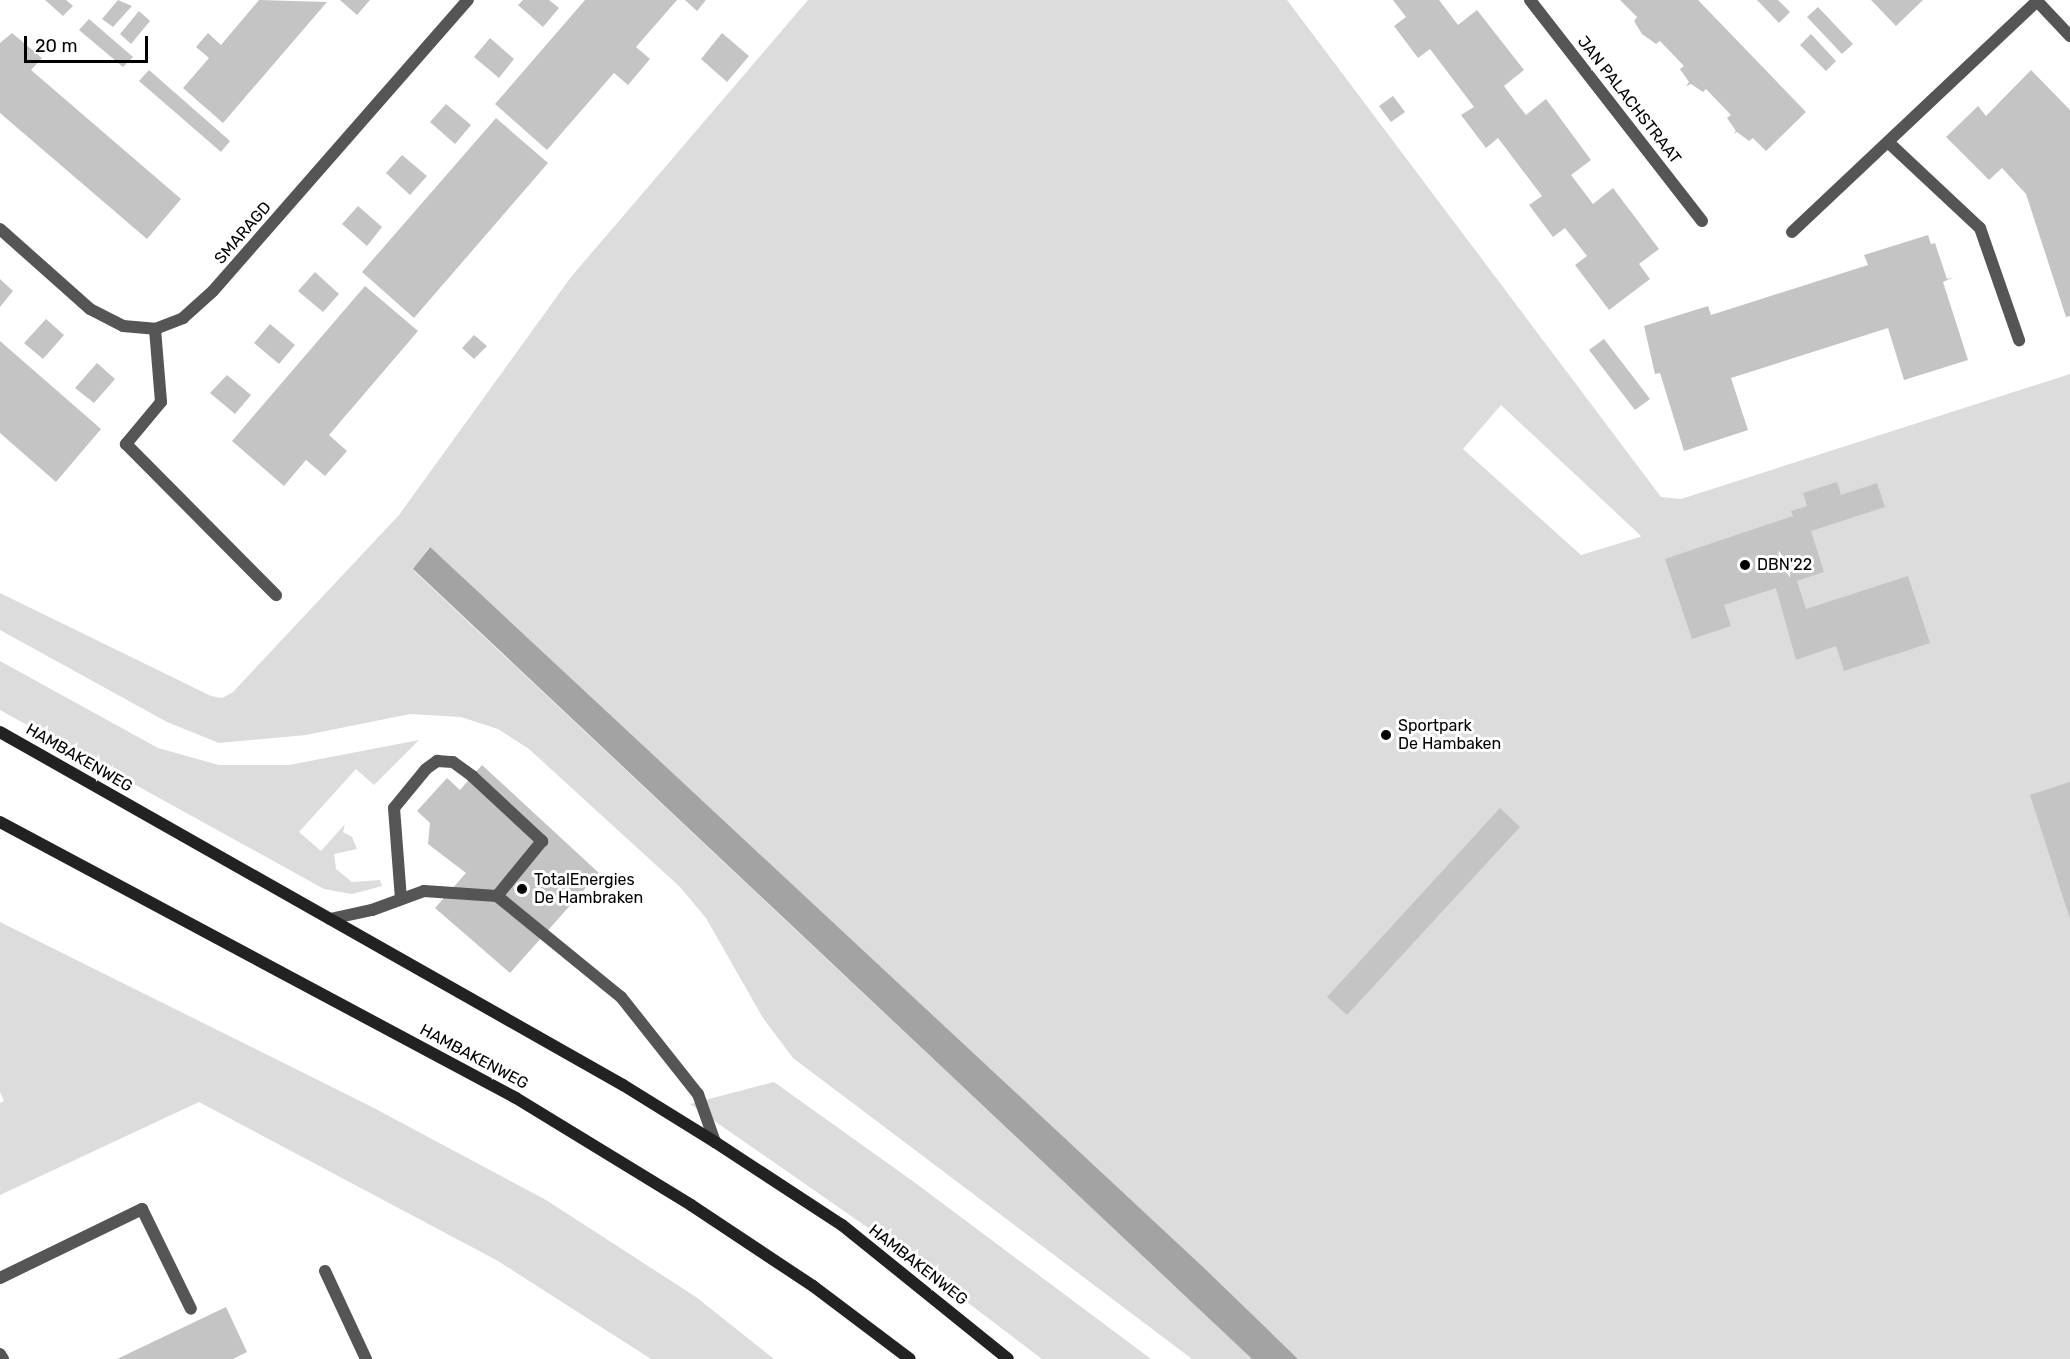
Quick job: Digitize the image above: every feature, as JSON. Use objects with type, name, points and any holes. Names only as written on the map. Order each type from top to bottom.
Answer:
[{"type":"main road","name":"HAMBAKENWEG","points":[[0,732],[623,1085],[715,1142],[842,1225],[1008,1359]]},
{"type":"main road","name":"HAMBAKENWEG","points":[[0,822],[516,1098],[719,1223],[813,1286],[910,1359]]},
{"type":"street","name":"SMARAGD","points":[[0,229],[90,309],[123,326],[155,329],[183,318],[213,291],[468,0]]},
{"type":"street","name":"JAN PALACHSTRAAT","points":[[1530,0],[1702,221]]},
{"type":"street","points":[[1792,232],[2037,1],[2070,36]]},
{"type":"street","points":[[1888,142],[1980,228],[2019,340]]},
{"type":"street","points":[[155,329],[161,402],[126,444],[276,595]]},
{"type":"street","points":[[401,899],[394,808],[437,761],[453,762],[472,776],[542,841],[497,896]]},
{"type":"street","points":[[330,919],[424,891],[497,896],[621,997],[698,1094],[715,1142]]},
{"type":"street","points":[[0,1278],[142,1209],[191,1309]]},
{"type":"street","points":[[325,1271],[366,1359]]},
{"type":"street","points":[[0,1354],[3,1359]]},
{"type":"shaded area","name":"Sportpark De Hambaken","points":[[808,0],[1287,0],[1661,497],[1681,499],[2070,374],[2070,1359],[1298,1359],[429,547],[413,570],[1252,1359],[1192,1359],[793,1058],[763,1018],[706,918],[680,887],[529,749],[498,729],[461,717],[410,714],[306,735],[219,743],[167,722],[0,630],[0,593],[211,696],[222,698],[233,692],[399,515],[571,277]],"holes":[[[1501,405],[1641,536],[1581,555],[1463,449]]]},
{"type":"shaded area","points":[[430,547],[1204,1268],[1298,1359],[1252,1359],[413,569]]},
{"type":"shaded area","points":[[0,661],[158,748],[219,765],[289,765],[419,740],[374,785],[356,769],[299,832],[321,851],[345,824],[343,832],[352,837],[357,849],[334,854],[336,869],[352,882],[380,880],[382,886],[352,894],[324,889],[0,710]]},
{"type":"shaded area","points":[[0,922],[372,1107],[546,1200],[696,1297],[774,1359],[651,1359],[498,1261],[199,1102],[0,1195],[0,1103],[4,1101],[0,1092]]},
{"type":"shaded area","points":[[774,1082],[914,1182],[1151,1359],[1042,1359],[877,1234],[690,1104]]},
{"type":"building","points":[[45,0],[66,0],[73,6],[63,16]]},
{"type":"building","points":[[118,0],[132,6],[113,27],[102,19]]},
{"type":"building","points":[[259,0],[327,2],[223,123],[183,88],[209,58],[196,47],[208,33],[221,45]]},
{"type":"building","points":[[340,0],[370,0],[357,15]]},
{"type":"building","points":[[523,0],[549,0],[559,8],[543,27],[518,5]]},
{"type":"building","points":[[585,0],[677,0],[636,47],[650,59],[628,85],[614,73],[547,150],[495,104]]},
{"type":"building","points":[[685,0],[706,0],[697,11]]},
{"type":"building","points":[[1393,0],[1439,0],[1458,25],[1477,10],[1524,70],[1504,86],[1515,101],[1526,115],[1546,99],[1591,160],[1571,175],[1593,204],[1613,188],[1659,249],[1639,264],[1650,279],[1609,310],[1575,265],[1587,256],[1565,228],[1553,237],[1529,205],[1542,196],[1498,138],[1486,148],[1461,115],[1474,107],[1430,49],[1418,58],[1394,26],[1406,17]]},
{"type":"building","points":[[1620,0],[1698,0],[1806,112],[1766,151],[1753,138],[1749,141],[1737,132],[1733,134],[1736,131],[1727,118],[1731,115],[1706,89],[1703,92],[1691,84],[1686,86],[1689,82],[1680,69],[1684,66],[1660,41],[1656,44],[1642,34],[1634,21],[1637,17]]},
{"type":"building","points":[[1757,0],[1778,0],[1790,12],[1779,23]]},
{"type":"building","points":[[1871,0],[1923,0],[1896,26]]},
{"type":"building","points":[[1818,7],[1853,44],[1842,54],[1807,17]]},
{"type":"building","points":[[139,11],[150,21],[131,44],[120,34]]},
{"type":"building","points":[[89,19],[133,57],[123,67],[79,30]]},
{"type":"building","points":[[12,33],[42,58],[31,70],[181,199],[147,239],[0,113],[0,43]]},
{"type":"building","points":[[722,33],[749,56],[727,82],[701,59]]},
{"type":"building","points":[[1811,34],[1836,61],[1826,71],[1800,45]]},
{"type":"building","points":[[490,38],[514,59],[499,78],[474,57]]},
{"type":"building","points":[[149,70],[230,141],[221,152],[139,81]]},
{"type":"building","points":[[2031,70],[2070,110],[2070,316],[2066,317],[2026,194],[2002,168],[1989,180],[1946,137],[1978,106],[1986,116]]},
{"type":"building","points":[[1393,96],[1405,112],[1391,122],[1379,106]]},
{"type":"building","points":[[446,104],[471,125],[455,144],[430,122]]},
{"type":"building","points":[[496,118],[548,163],[414,318],[362,272]]},
{"type":"building","points":[[402,155],[427,176],[410,195],[386,173]]},
{"type":"building","points":[[358,206],[382,227],[367,246],[342,224]]},
{"type":"building","points":[[1928,235],[1931,244],[1935,243],[1947,279],[1954,277],[1943,282],[1968,360],[1904,380],[1888,328],[1731,378],[1748,430],[1684,451],[1660,373],[1655,374],[1644,326],[1708,306],[1711,315],[1868,265],[1864,255]]},
{"type":"building","points":[[315,272],[339,294],[323,312],[298,291]]},
{"type":"building","points":[[0,279],[13,291],[0,307]]},
{"type":"building","points":[[365,286],[418,331],[329,435],[347,451],[325,476],[306,460],[284,486],[232,441]]},
{"type":"building","points":[[46,319],[64,335],[43,359],[24,343]]},
{"type":"building","points":[[270,324],[295,345],[279,364],[254,343]]},
{"type":"building","points":[[474,335],[487,346],[474,359],[462,348]]},
{"type":"building","points":[[1604,339],[1650,399],[1635,410],[1589,350]]},
{"type":"building","points":[[0,341],[101,429],[56,482],[0,433]]},
{"type":"building","points":[[97,363],[115,379],[94,403],[75,388]]},
{"type":"building","points":[[227,375],[251,395],[235,414],[210,393]]},
{"type":"building","name":"DBN'22","points":[[1837,482],[1841,495],[1877,483],[1885,507],[1811,531],[1824,572],[1797,581],[1806,609],[1908,576],[1930,643],[1844,671],[1836,646],[1796,660],[1776,588],[1724,605],[1731,626],[1692,639],[1665,559],[1793,516],[1791,511],[1807,506],[1803,493]]},
{"type":"building","points":[[482,765],[599,873],[510,973],[435,908],[466,873],[428,844],[430,823],[417,811],[447,778],[460,790]]},
{"type":"building","points":[[2070,782],[2070,919],[2030,795]]},
{"type":"building","points":[[1500,808],[1520,827],[1347,1015],[1327,997]]},
{"type":"building","points":[[226,1307],[247,1352],[233,1359],[117,1359]]},
{"type":"place","name":"DBN'22","points":[[1745,565]]},
{"type":"place","name":"Sportpark De Hambaken","points":[[1386,735]]},
{"type":"place","name":"TotalEnergies De Hambraken","points":[[522,889]]}]
